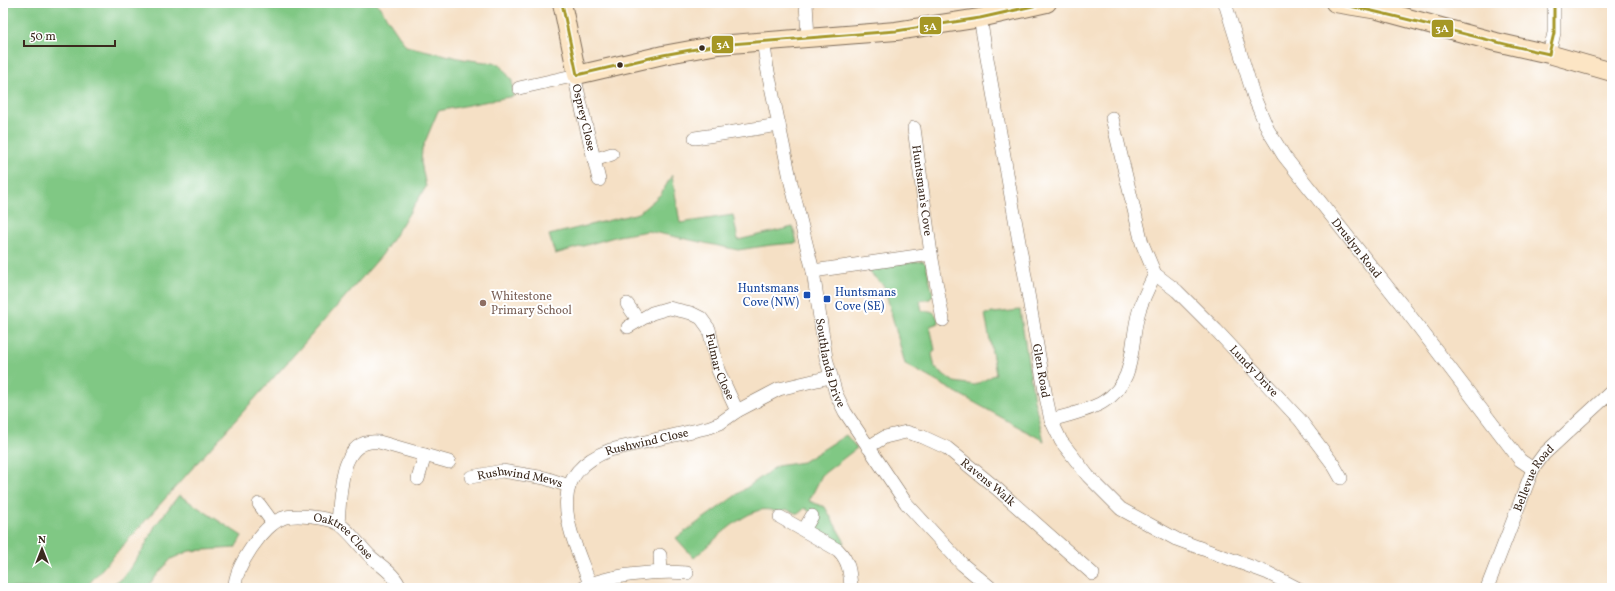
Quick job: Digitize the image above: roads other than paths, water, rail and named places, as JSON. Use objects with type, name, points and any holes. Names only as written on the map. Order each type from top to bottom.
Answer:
[{"type":"street","points":[[562,3],[577,75]]},
{"type":"street","points":[[806,3],[808,38]]},
{"type":"street","points":[[519,88],[718,45],[763,40],[881,33],[980,18],[1047,3]]},
{"type":"street","name":"Druslyn Road","points":[[1225,3],[1254,97],[1268,130],[1284,156],[1405,308],[1520,460],[1533,469]]},
{"type":"street","points":[[1335,3],[1378,10],[1489,40],[1549,54],[1612,72]]},
{"type":"street","points":[[1549,54],[1554,34],[1554,3]]},
{"type":"street","name":"Glen Road","points":[[980,18],[1051,420],[1061,441],[1088,476],[1121,509],[1176,539],[1268,573],[1296,588]]},
{"type":"street","name":"Southlands Drive","points":[[763,40],[779,125],[813,272],[830,377],[845,412],[911,509],[962,564],[991,588]]},
{"type":"street","name":"Osprey Close","points":[[577,75],[576,84],[599,180]]},
{"type":"street","name":"Lundy Drive","points":[[1112,118],[1142,243],[1155,274],[1177,291],[1210,324],[1300,420],[1333,464],[1341,478]]},
{"type":"street","points":[[695,138],[779,125]]},
{"type":"street","name":"Huntsman's Cove","points":[[914,128],[931,254],[944,320]]},
{"type":"street","name":"Osprey Close","points":[[594,160],[612,154]]},
{"type":"street","name":"Huntsman's Cove","points":[[813,272],[931,254]]},
{"type":"street","points":[[1051,420],[1080,412],[1104,402],[1116,391],[1128,375],[1138,312],[1155,274]]},
{"type":"street","name":"Fulmar Close","points":[[627,304],[633,324],[652,313],[669,308],[691,313],[701,318],[709,329],[718,370],[737,410]]},
{"type":"street","name":"Rushwind Close","points":[[687,573],[660,572],[637,574],[586,586],[568,520],[566,500],[569,486],[583,465],[603,452],[710,427],[720,423],[737,410],[779,389],[830,377]]},
{"type":"street","name":"Bellevue Road","points":[[1487,588],[1533,469],[1554,444],[1612,391]]},
{"type":"street","name":"Ravens Walk","points":[[868,446],[889,435],[906,432],[923,437],[947,448],[996,488],[1093,574]]},
{"type":"street","points":[[338,523],[346,463],[356,448],[361,444],[373,442],[449,462]]},
{"type":"street","points":[[418,479],[425,456]]},
{"type":"street","name":"Rushwind Mews","points":[[471,477],[502,471],[540,477],[569,486]]},
{"type":"street","points":[[236,588],[237,573],[245,559],[273,523],[259,504]]},
{"type":"street","name":"Oaktree Close","points":[[273,523],[283,518],[294,516],[332,520],[338,523],[345,528],[358,545],[392,575],[400,588]]},
{"type":"street","points":[[804,530],[812,516]]},
{"type":"street","points":[[780,517],[838,550],[845,557],[849,568],[851,588]]},
{"type":"street","points":[[660,555],[660,572]]},
{"type":"place","name":"Huntsmans Cove (NW)","points":[[807,295]]},
{"type":"place","name":"Huntsmans Cove (SE)","points":[[827,299]]},
{"type":"place","name":"Whitestone Primary School","points":[[483,303]]}]
